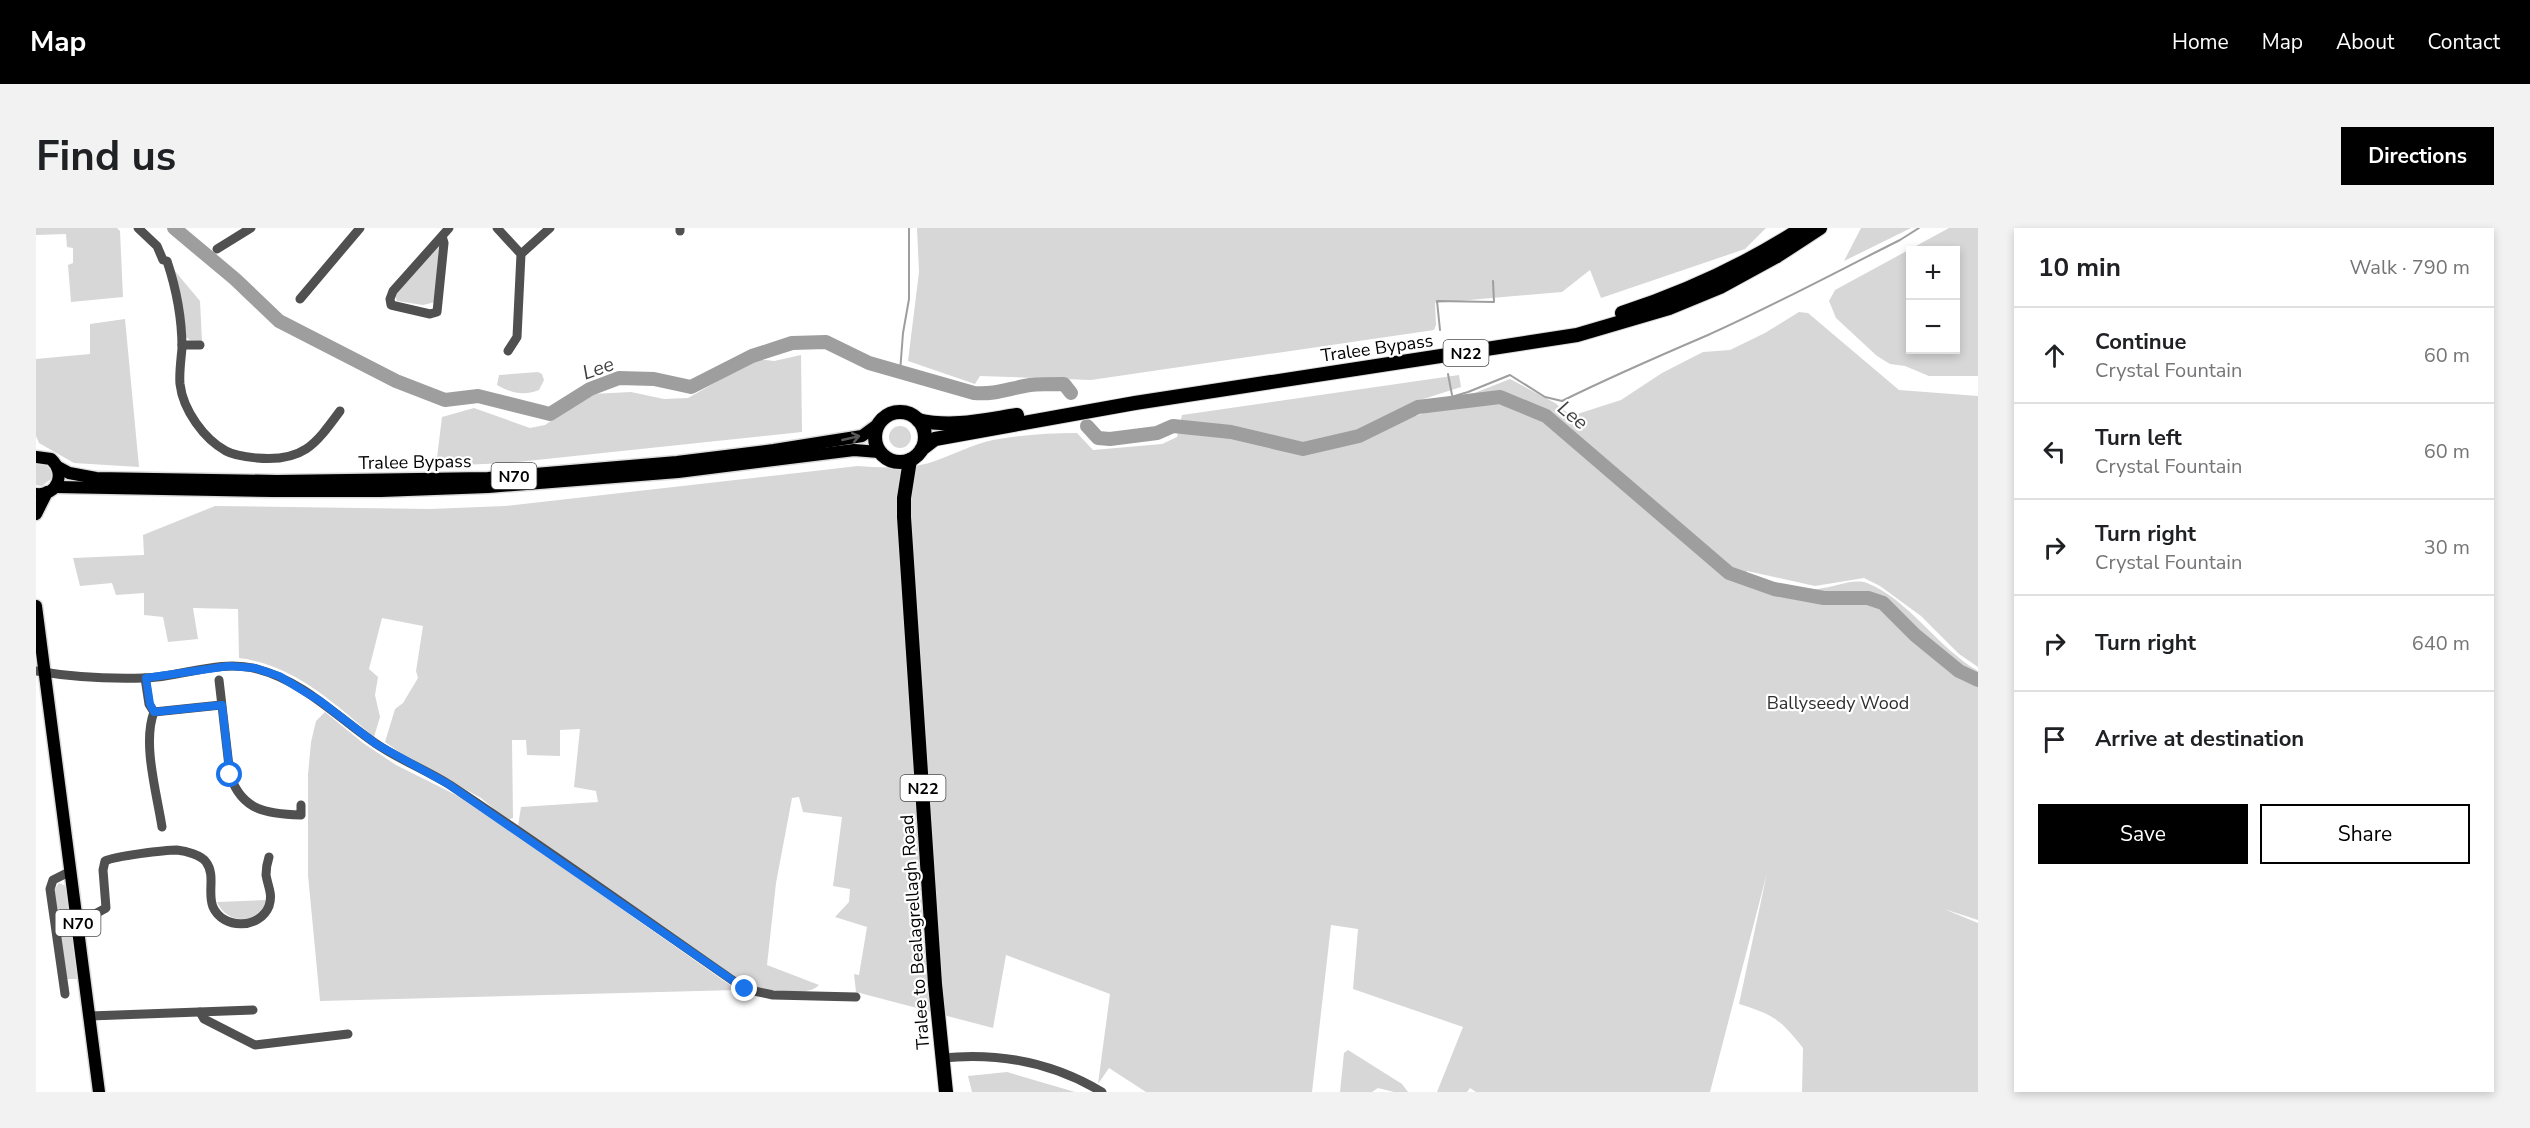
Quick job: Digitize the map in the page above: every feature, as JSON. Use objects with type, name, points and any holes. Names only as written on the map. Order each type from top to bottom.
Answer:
[{"type":"highway","name":"Tralee Bypass","points":[[922,449],[935,439],[1090,407],[1582,324],[1665,299],[1714,279],[1765,252],[1802,228]]},
{"type":"highway","name":"Tralee Bypass","points":[[1090,407],[1157,399],[1598,330],[1669,308],[1720,287],[1777,256],[1820,228]]},
{"type":"highway","name":"N22","points":[[878,425],[882,419],[896,412],[912,415],[918,420]]},
{"type":"highway","name":"Tralee Bypass","points":[[918,420],[942,424],[963,423],[1067,412]]},
{"type":"highway","points":[[918,420],[925,434],[922,449]]},
{"type":"highway","points":[[878,425],[874,439],[879,452],[892,462],[910,460]]},
{"type":"highway","name":"N22","points":[[910,460],[922,449]]},
{"type":"highway","name":"Tralee to Bealagrellagh Road","points":[[910,460],[904,498],[904,517],[935,984],[946,1092]]},
{"type":"highway","name":"Tralee to Bealagrellagh Road","points":[[892,462],[904,517]]},
{"type":"main road","name":"Tralee Bypass","points":[[58,467],[79,476],[105,478],[277,481],[488,478],[666,464],[763,452],[842,441],[862,436],[878,425]]},
{"type":"main road","name":"Tralee Bypass","points":[[46,491],[381,491],[488,487],[678,472],[854,450],[879,452]]},
{"type":"main road","name":"N70","points":[[37,455],[51,459],[58,467]]},
{"type":"main road","points":[[36,514],[46,491],[59,481],[58,467]]},
{"type":"main road","name":"N70","points":[[36,606],[40,672],[71,871],[99,1092]]},
{"type":"street","points":[[138,228],[156,246],[163,260],[167,261],[179,312],[182,345],[180,384],[186,406],[210,438],[226,451],[248,457],[274,459],[298,453],[318,441],[340,411]]},
{"type":"street","points":[[217,249],[251,228]]},
{"type":"street","points":[[300,299],[360,228]]},
{"type":"street","points":[[442,236],[444,243],[437,312],[430,314],[392,305],[390,299],[393,291],[449,228]]},
{"type":"street","points":[[497,228],[521,254]]},
{"type":"street","points":[[508,351],[517,337],[521,254],[550,228]]},
{"type":"street","points":[[182,345],[200,345]]},
{"type":"street","points":[[40,672],[146,678],[229,666],[255,668],[279,676],[320,701],[376,744],[448,784],[745,989],[773,995],[856,997]]},
{"type":"street","points":[[146,678],[150,704],[154,712],[149,726],[150,748],[162,827]]},
{"type":"street","points":[[232,687],[219,684],[230,775],[234,787],[241,797],[258,810],[301,815],[301,805]]},
{"type":"street","points":[[154,712],[222,705]]},
{"type":"street","points":[[77,916],[103,912],[106,908],[103,870],[108,860],[176,850],[192,853],[206,862],[211,876],[214,909],[221,916],[239,924],[248,924],[264,914],[268,908],[272,893],[266,874],[269,857]]},
{"type":"street","points":[[65,993],[50,889],[53,880],[71,871]]},
{"type":"street","points":[[90,1016],[253,1010]]},
{"type":"street","points":[[200,1012],[204,1018],[255,1045],[348,1034]]},
{"type":"street","points":[[942,1058],[982,1056],[1019,1059],[1059,1070],[1102,1092]]},
{"type":"green space","points":[[36,228],[117,228],[120,231],[123,297],[71,302],[68,265],[73,263],[73,248],[67,247],[66,234],[36,235]]},
{"type":"green space","points":[[917,228],[1766,228],[1745,249],[1601,298],[1590,270],[1562,292],[1435,303],[1436,325],[1434,330],[1091,380],[980,376],[975,384],[908,361],[919,272]]},
{"type":"green space","points":[[1861,228],[1911,228],[1844,261]]},
{"type":"green space","points":[[1949,228],[1978,228],[1978,376],[1929,376],[1905,366],[1890,364],[1877,356],[1836,318],[1829,301],[1835,290],[1906,251],[1906,354],[1960,354],[1960,246],[1916,246]]},
{"type":"green space","points":[[439,245],[435,302],[423,305],[397,301],[395,295]]},
{"type":"green space","points":[[174,270],[200,301],[202,341],[190,340],[186,337]]},
{"type":"green space","name":"Ballyseedy Wood","points":[[1799,312],[1808,313],[1899,390],[1978,396],[1978,667],[1959,654],[1921,616],[1880,586],[1864,578],[1815,586],[1747,571],[1746,574],[1808,589],[1855,582],[1867,583],[1896,600],[1949,650],[1978,671],[1978,920],[1944,909],[1978,923],[1978,1092],[1802,1092],[1803,1048],[1776,1019],[1739,1004],[1767,873],[1710,1092],[1476,1092],[1470,1088],[1467,1092],[1437,1092],[1463,1027],[1353,989],[1358,929],[1331,925],[1312,1092],[1146,1092],[1109,1068],[1098,1084],[1110,994],[1006,955],[993,1028],[856,992],[854,974],[859,975],[867,927],[835,917],[849,902],[850,889],[833,886],[842,817],[803,812],[799,797],[792,798],[776,883],[767,965],[819,985],[813,989],[794,992],[744,985],[518,826],[521,807],[598,802],[596,791],[574,787],[580,729],[560,730],[560,756],[527,755],[526,740],[512,740],[513,818],[507,820],[481,798],[406,757],[385,742],[395,709],[403,703],[418,678],[416,671],[423,626],[382,618],[369,669],[378,677],[375,695],[380,717],[374,737],[328,698],[295,677],[278,668],[239,658],[238,609],[193,608],[198,639],[168,642],[163,617],[144,615],[144,593],[116,595],[112,583],[80,586],[73,558],[144,555],[143,535],[215,506],[430,509],[505,506],[858,466],[915,466],[985,442],[1045,434],[1077,433],[1093,450],[1162,444],[1177,437],[1182,415],[1459,375],[1461,387],[1414,402],[1416,416],[1510,379],[1555,403],[1571,416],[1621,400],[1662,373],[1703,352],[1730,350],[1765,333]]},
{"type":"green space","points":[[125,319],[139,467],[74,463],[39,443],[36,436],[36,359],[90,354],[90,324]]},
{"type":"green space","points":[[801,355],[802,432],[508,463],[436,466],[442,417],[474,408],[530,428],[545,425],[591,394],[631,392],[664,399],[688,398],[757,359],[774,361]]},
{"type":"green space","points":[[538,372],[542,374],[544,380],[539,390],[517,393],[497,385],[499,375]]},
{"type":"green space","points":[[900,426],[908,429],[911,437],[908,445],[900,448],[892,445],[889,437],[892,429]]},
{"type":"green space","points":[[36,463],[44,463],[52,471],[51,479],[42,486],[36,485]]},
{"type":"green space","points":[[325,712],[363,743],[396,765],[468,801],[737,990],[320,1001],[308,875],[308,775],[311,742],[316,721]]},
{"type":"green space","points":[[59,883],[66,886],[81,979],[67,979],[54,890]]},
{"type":"green space","points":[[267,900],[257,914],[243,919],[228,915],[217,902]]},
{"type":"green space","points":[[1348,1050],[1402,1084],[1408,1092],[1394,1092],[1378,1088],[1372,1092],[1340,1092],[1344,1053]]},
{"type":"green space","points":[[1007,1072],[1075,1092],[972,1092],[968,1076]]},
{"type":"waterway","name":"Lee","points":[[174,228],[235,279],[279,321],[396,381],[445,400],[478,396],[550,414],[590,389],[619,378],[654,379],[691,387],[752,356],[792,343],[826,342],[869,363],[974,393],[996,392],[1030,385],[1064,384],[1071,393]]},
{"type":"waterway","points":[[900,372],[909,299],[909,228]]},
{"type":"waterway","points":[[1418,407],[1468,392],[1510,375],[1545,397],[1562,401],[1756,312],[1900,240],[1919,228]]},
{"type":"waterway","points":[[1440,330],[1437,301],[1494,302],[1493,281]]},
{"type":"waterway","points":[[1448,374],[1452,395]]},
{"type":"waterway","name":"Lee","points":[[1087,426],[1098,438],[1110,439],[1157,433],[1173,426],[1231,432],[1303,449],[1359,436],[1418,407],[1500,397],[1546,416],[1729,573],[1774,589],[1824,598],[1868,598],[1883,603],[1915,635],[1959,671],[1978,680]]},
{"type":"route","points":[[230,775],[222,705],[162,713],[154,712],[150,704],[146,678],[215,666],[255,668],[279,676],[303,689],[376,744],[448,784],[745,989]]}]
